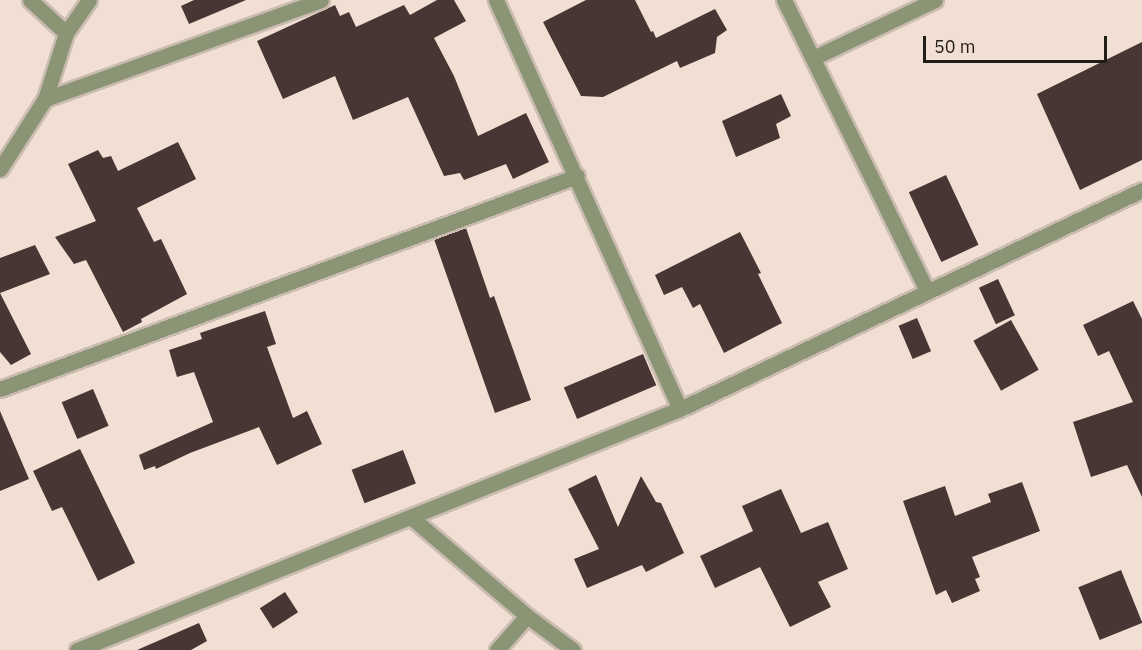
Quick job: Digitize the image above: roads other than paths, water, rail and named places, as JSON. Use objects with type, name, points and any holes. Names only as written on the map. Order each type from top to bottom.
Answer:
[{"type":"street","points":[[30,0],[66,33]]},
{"type":"street","points":[[0,169],[45,99],[66,33],[88,0]]},
{"type":"street","points":[[45,99],[321,0]]},
{"type":"street","points":[[496,0],[680,409]]},
{"type":"street","points":[[784,0],[927,290]]},
{"type":"street","points":[[813,58],[935,0]]},
{"type":"street","points":[[0,389],[577,176]]},
{"type":"street","points":[[77,650],[680,409],[1142,190]]},
{"type":"street","points":[[412,518],[527,616],[573,650]]},
{"type":"street","points":[[497,650],[527,616]]}]
